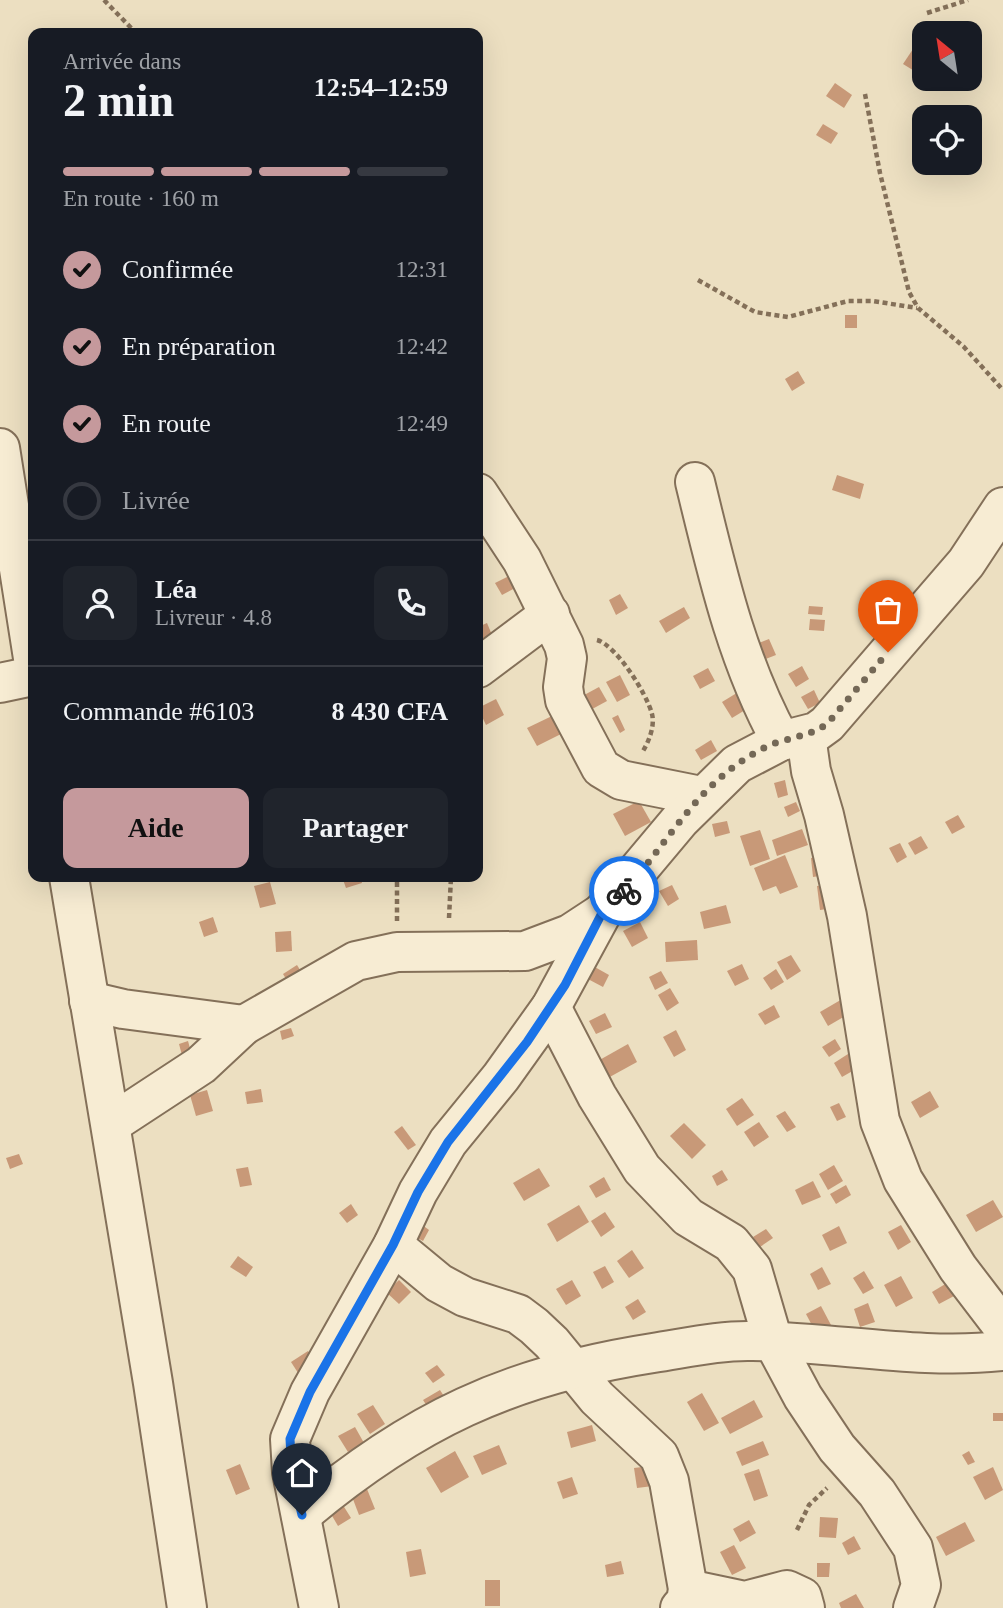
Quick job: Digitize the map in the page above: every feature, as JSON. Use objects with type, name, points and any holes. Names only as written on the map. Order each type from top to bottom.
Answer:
[{"type":"street","points":[[0,448],[28,626]]},
{"type":"street","points":[[695,482],[724,607],[750,676],[793,738],[811,771],[824,815],[847,916],[880,1121],[910,1192],[958,1268],[1003,1327]]},
{"type":"street","points":[[483,501],[522,560],[550,614],[567,658],[563,687],[565,700],[593,757],[609,775],[701,796]]},
{"type":"street","points":[[319,1608],[292,1472],[290,1439],[310,1392],[393,1245],[418,1192],[448,1142],[501,1077],[551,1007],[602,913],[701,796],[737,764],[827,724],[966,563],[1003,507]]},
{"type":"street","points":[[483,664],[550,614]]},
{"type":"street","points":[[0,683],[28,677]]},
{"type":"street","points":[[70,882],[111,1124],[187,1608]]},
{"type":"street","points":[[111,1124],[201,1065],[244,1026],[356,961],[397,953],[444,950],[525,951],[570,933],[602,913]]},
{"type":"street","points":[[89,1001],[146,1013],[244,1026]]},
{"type":"street","points":[[551,1007],[597,1096],[642,1169],[688,1217],[731,1243],[752,1269],[773,1341],[837,1448],[877,1493],[913,1548],[921,1585],[913,1608]]},
{"type":"street","points":[[393,1245],[439,1283],[465,1297],[518,1314],[552,1343],[597,1398],[659,1456],[669,1481],[684,1599],[745,1601],[788,1590],[802,1597],[805,1608]]},
{"type":"street","points":[[302,1515],[385,1449],[443,1416],[509,1386],[572,1368],[719,1343],[773,1341],[890,1352],[1003,1351]]},
{"type":"path","points":[[104,0],[131,28]]},
{"type":"path","points":[[927,13],[968,0]]},
{"type":"path","points":[[865,94],[880,173],[909,292],[918,308],[964,347],[1003,390]]},
{"type":"path","points":[[698,280],[755,312],[788,317],[848,301],[873,301],[918,308]]},
{"type":"path","points":[[594,639],[607,643],[617,653],[652,715],[651,734],[646,747],[621,779]]},
{"type":"path","points":[[397,882],[397,953]]},
{"type":"path","points":[[444,950],[451,910],[451,882]]},
{"type":"path","points":[[797,1530],[809,1505],[834,1482],[837,1448]]},
{"type":"building","points":[[912,50],[912,70],[903,64]]},
{"type":"building","points":[[835,83],[852,95],[844,108],[826,96]]},
{"type":"building","points":[[823,124],[838,133],[831,144],[816,135]]},
{"type":"building","points":[[845,315],[857,315],[857,328],[845,328]]},
{"type":"building","points":[[798,371],[805,383],[792,391],[785,379]]},
{"type":"building","points":[[837,475],[864,484],[860,499],[832,490]]},
{"type":"building","points":[[513,574],[519,586],[502,595],[495,583]]},
{"type":"building","points":[[620,594],[628,608],[616,615],[609,600]]},
{"type":"building","points":[[809,606],[823,607],[822,615],[808,614]]},
{"type":"building","points":[[684,607],[690,618],[666,633],[659,621]]},
{"type":"building","points":[[810,619],[825,620],[824,631],[809,630]]},
{"type":"building","points":[[487,623],[492,635],[483,639],[483,625]]},
{"type":"building","points":[[769,639],[776,655],[763,660],[756,644]]},
{"type":"building","points":[[802,666],[809,679],[796,687],[788,674]]},
{"type":"building","points":[[708,668],[715,681],[700,689],[693,676]]},
{"type":"building","points":[[620,675],[630,695],[617,702],[606,682]]},
{"type":"building","points":[[599,687],[607,701],[583,714],[575,700]]},
{"type":"building","points":[[814,690],[820,703],[808,709],[801,697]]},
{"type":"building","points":[[740,691],[750,707],[732,718],[722,702]]},
{"type":"building","points":[[496,699],[504,715],[486,725],[483,706]]},
{"type":"building","points":[[618,715],[625,730],[620,733],[612,718]]},
{"type":"building","points":[[552,716],[561,734],[537,746],[527,728]]},
{"type":"building","points":[[711,740],[717,751],[701,760],[695,750]]},
{"type":"building","points":[[785,780],[788,795],[778,798],[774,783]]},
{"type":"building","points":[[639,801],[651,822],[625,836],[613,814]]},
{"type":"building","points":[[796,802],[800,811],[788,817],[784,807]]},
{"type":"building","points":[[958,815],[965,827],[952,834],[945,822]]},
{"type":"building","points":[[727,821],[730,833],[715,837],[712,824]]},
{"type":"building","points":[[802,829],[808,845],[777,856],[772,840]]},
{"type":"building","points":[[760,830],[770,859],[750,866],[740,836]]},
{"type":"building","points":[[921,836],[928,848],[915,855],[908,843]]},
{"type":"building","points":[[900,843],[907,857],[897,863],[889,848]]},
{"type":"building","points":[[785,855],[798,887],[780,894],[776,886],[763,891],[754,868]]},
{"type":"building","points":[[829,855],[832,874],[813,877],[811,858]]},
{"type":"building","points":[[270,882],[276,904],[260,908],[254,886]]},
{"type":"building","points":[[344,882],[362,882],[362,883],[346,888]]},
{"type":"building","points":[[831,884],[834,908],[820,910],[817,886]]},
{"type":"building","points":[[672,885],[679,899],[668,906],[659,891]]},
{"type":"building","points":[[726,905],[731,923],[704,929],[700,912]]},
{"type":"building","points":[[213,917],[218,932],[204,937],[199,922]]},
{"type":"building","points":[[640,922],[648,938],[632,947],[623,931]]},
{"type":"building","points":[[291,931],[292,951],[276,952],[275,932]]},
{"type":"building","points":[[697,940],[698,960],[666,962],[665,942]]},
{"type":"building","points":[[791,955],[801,971],[787,980],[777,962]]},
{"type":"building","points":[[742,964],[749,979],[735,986],[727,971]]},
{"type":"building","points":[[297,965],[305,978],[291,987],[283,974]]},
{"type":"building","points":[[593,966],[609,975],[603,987],[586,978]]},
{"type":"building","points":[[776,969],[784,982],[771,990],[763,978]]},
{"type":"building","points":[[661,971],[668,983],[655,990],[649,977]]},
{"type":"building","points":[[670,988],[679,1003],[667,1011],[658,995]]},
{"type":"building","points":[[844,998],[852,1012],[828,1026],[820,1012]]},
{"type":"building","points":[[774,1005],[780,1017],[765,1025],[758,1014]]},
{"type":"building","points":[[605,1013],[612,1027],[596,1034],[589,1021]]},
{"type":"building","points":[[291,1028],[294,1036],[282,1040],[280,1031]]},
{"type":"building","points":[[676,1030],[686,1050],[674,1057],[663,1037]]},
{"type":"building","points":[[835,1039],[841,1049],[829,1057],[822,1047]]},
{"type":"building","points":[[188,1041],[192,1056],[183,1059],[179,1044]]},
{"type":"building","points":[[628,1044],[637,1062],[606,1079],[596,1062]]},
{"type":"building","points":[[848,1054],[856,1069],[842,1077],[834,1063]]},
{"type":"building","points":[[261,1089],[263,1102],[247,1104],[245,1092]]},
{"type":"building","points":[[207,1090],[213,1111],[196,1116],[190,1095]]},
{"type":"building","points":[[930,1091],[939,1107],[920,1118],[911,1102]]},
{"type":"building","points":[[742,1098],[754,1115],[737,1126],[726,1109]]},
{"type":"building","points":[[839,1103],[846,1117],[837,1121],[830,1107]]},
{"type":"building","points":[[785,1111],[796,1127],[787,1132],[776,1116]]},
{"type":"building","points":[[759,1122],[769,1137],[754,1147],[744,1132]]},
{"type":"building","points":[[684,1123],[706,1145],[692,1159],[670,1136]]},
{"type":"building","points":[[402,1126],[416,1145],[408,1150],[394,1132]]},
{"type":"building","points":[[19,1154],[23,1164],[10,1169],[6,1158]]},
{"type":"building","points":[[834,1165],[843,1181],[828,1190],[819,1174]]},
{"type":"building","points":[[248,1167],[252,1185],[240,1187],[236,1169]]},
{"type":"building","points":[[539,1168],[550,1186],[524,1201],[513,1183]]},
{"type":"building","points":[[722,1170],[728,1180],[717,1186],[712,1176]]},
{"type":"building","points":[[604,1177],[611,1190],[596,1198],[589,1186]]},
{"type":"building","points":[[813,1181],[821,1197],[802,1205],[795,1190]]},
{"type":"building","points":[[846,1185],[851,1195],[836,1204],[830,1194]]},
{"type":"building","points":[[993,1200],[1003,1217],[976,1232],[966,1215]]},
{"type":"building","points":[[351,1204],[358,1215],[347,1223],[339,1213]]},
{"type":"building","points":[[579,1205],[589,1222],[557,1242],[547,1224]]},
{"type":"building","points":[[605,1212],[615,1227],[601,1237],[591,1221]]},
{"type":"building","points":[[421,1224],[429,1230],[423,1241],[414,1236]]},
{"type":"building","points":[[901,1225],[911,1242],[898,1250],[888,1232]]},
{"type":"building","points":[[839,1226],[847,1243],[830,1251],[822,1235]]},
{"type":"building","points":[[766,1229],[773,1238],[760,1247],[753,1237]]},
{"type":"building","points":[[632,1250],[644,1268],[629,1278],[617,1261]]},
{"type":"building","points":[[238,1256],[253,1267],[246,1277],[230,1267]]},
{"type":"building","points":[[605,1266],[614,1282],[602,1289],[593,1272]]},
{"type":"building","points":[[822,1267],[831,1284],[818,1290],[810,1274]]},
{"type":"building","points":[[864,1271],[874,1288],[863,1294],[853,1278]]},
{"type":"building","points":[[901,1276],[913,1298],[896,1307],[884,1285]]},
{"type":"building","points":[[399,1280],[411,1292],[399,1304],[386,1292]]},
{"type":"building","points":[[572,1280],[581,1296],[566,1305],[556,1289]]},
{"type":"building","points":[[947,1283],[954,1296],[939,1304],[932,1292]]},
{"type":"building","points":[[638,1299],[646,1312],[633,1320],[625,1307]]},
{"type":"building","points":[[868,1303],[875,1322],[860,1327],[854,1309]]},
{"type":"building","points":[[821,1306],[831,1325],[816,1333],[806,1314]]},
{"type":"building","points":[[308,1351],[319,1368],[302,1379],[291,1362]]},
{"type":"building","points":[[437,1365],[445,1375],[433,1383],[425,1373]]},
{"type":"building","points":[[440,1390],[447,1401],[431,1412],[423,1400]]},
{"type":"building","points":[[702,1393],[719,1423],[704,1431],[687,1402]]},
{"type":"building","points":[[754,1400],[763,1417],[730,1434],[721,1418]]},
{"type":"building","points":[[373,1405],[385,1424],[370,1434],[357,1414]]},
{"type":"building","points":[[993,1413],[1003,1413],[1003,1421],[993,1421]]},
{"type":"building","points":[[592,1425],[596,1441],[571,1448],[567,1432]]},
{"type":"building","points":[[355,1427],[364,1443],[348,1452],[338,1436]]},
{"type":"building","points":[[763,1441],[769,1455],[742,1466],[736,1452]]},
{"type":"building","points":[[499,1445],[507,1464],[482,1475],[473,1456]]},
{"type":"building","points":[[455,1451],[469,1477],[441,1493],[426,1468]]},
{"type":"building","points":[[969,1451],[975,1462],[968,1465],[962,1455]]},
{"type":"building","points":[[240,1464],[250,1489],[236,1495],[226,1470]]},
{"type":"building","points":[[650,1466],[653,1486],[637,1488],[634,1468]]},
{"type":"building","points":[[993,1467],[1003,1490],[985,1500],[973,1477]]},
{"type":"building","points":[[759,1469],[768,1496],[754,1501],[744,1474]]},
{"type":"building","points":[[572,1477],[578,1494],[563,1499],[557,1482]]},
{"type":"building","points":[[367,1489],[375,1509],[359,1515],[351,1494]]},
{"type":"building","points":[[341,1502],[351,1518],[338,1526],[328,1509]]},
{"type":"building","points":[[820,1517],[838,1518],[836,1538],[819,1537]]},
{"type":"building","points":[[749,1520],[756,1533],[740,1542],[733,1529]]},
{"type":"building","points":[[965,1522],[975,1541],[946,1556],[936,1537]]},
{"type":"building","points":[[854,1536],[861,1549],[848,1555],[842,1543]]},
{"type":"building","points":[[734,1545],[746,1568],[732,1575],[720,1552]]},
{"type":"building","points":[[421,1549],[426,1574],[410,1577],[406,1552]]},
{"type":"building","points":[[621,1561],[624,1574],[607,1577],[605,1565]]},
{"type":"building","points":[[817,1563],[830,1563],[829,1577],[817,1577]]},
{"type":"building","points":[[485,1580],[500,1580],[500,1606],[485,1606]]},
{"type":"building","points":[[856,1594],[864,1608],[841,1608],[839,1603]]},
{"type":"way so far","points":[[624,891],[680,820],[721,777],[755,752],[781,741],[806,736],[827,724],[888,652]]},
{"type":"route","points":[[302,1515],[292,1472],[290,1439],[300,1411],[393,1245],[418,1192],[448,1142],[527,1042],[565,985],[602,913],[624,891]]}]
